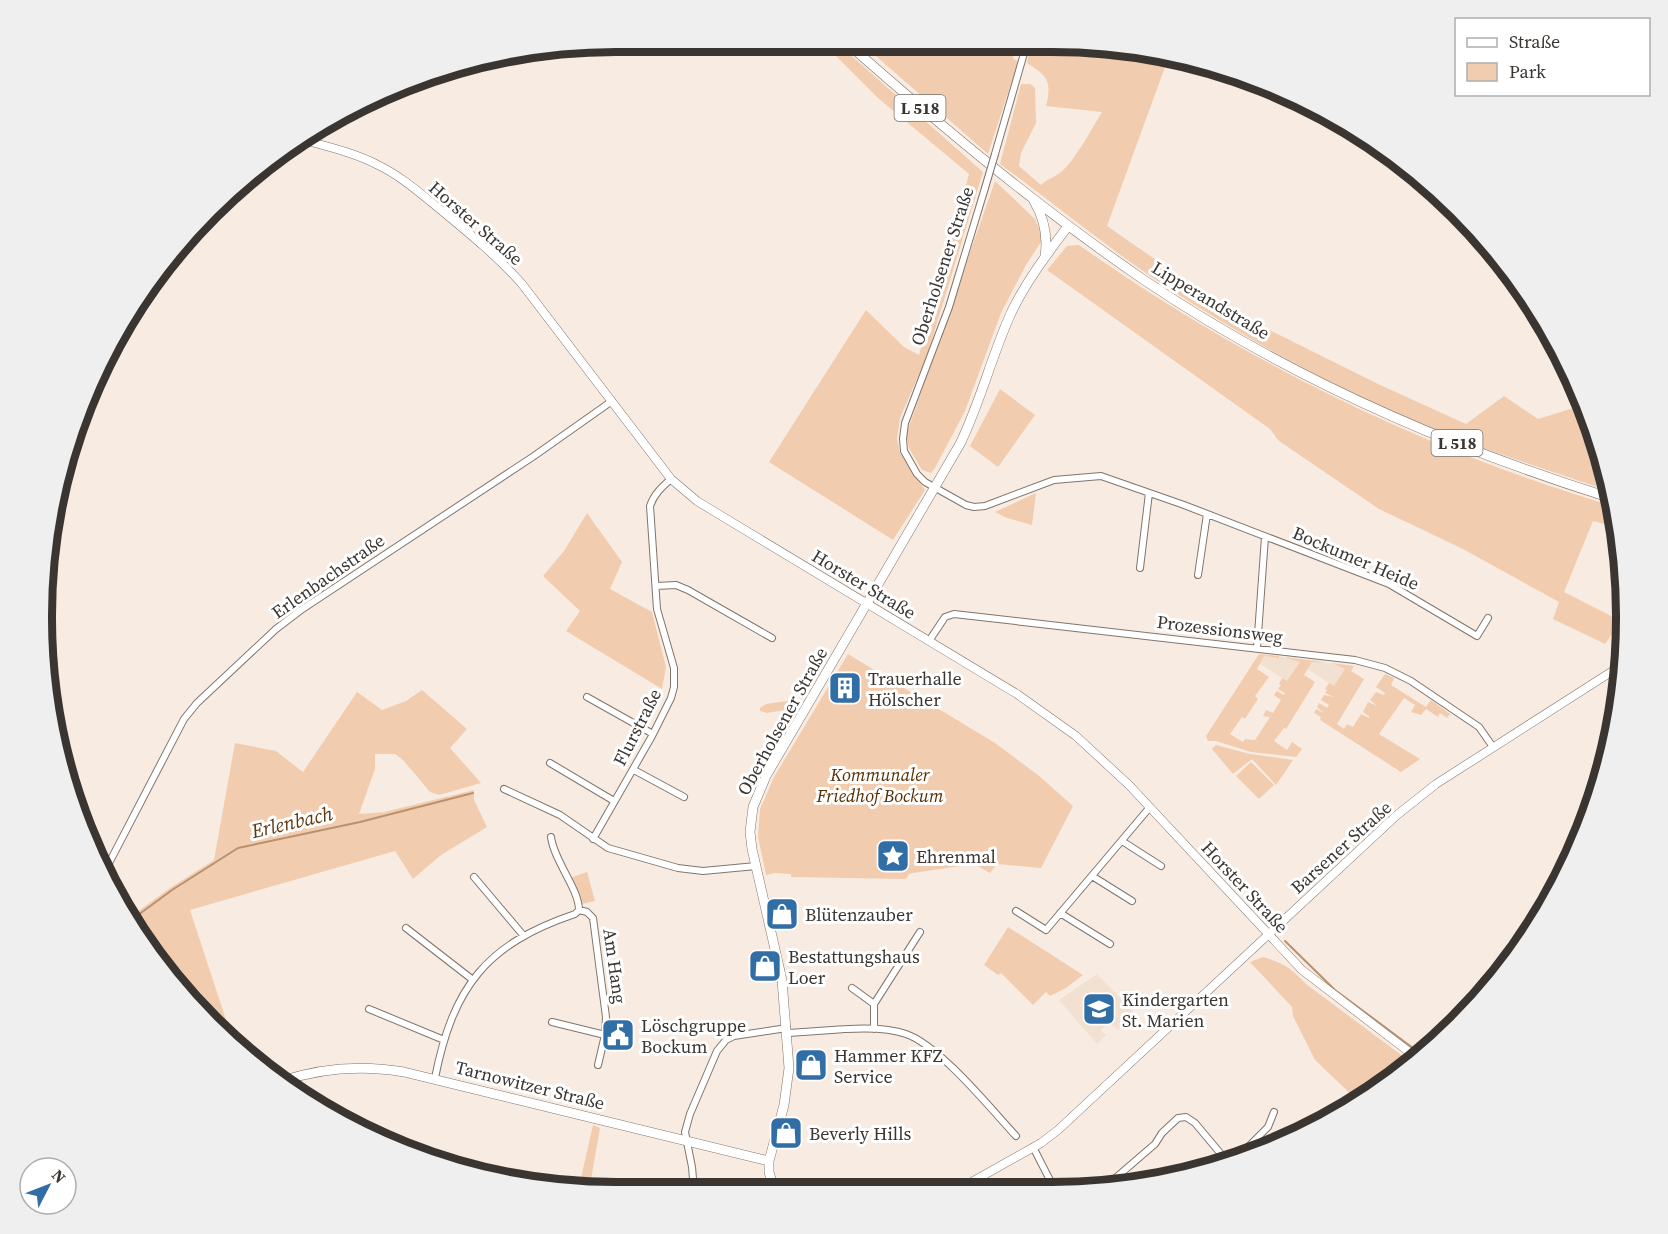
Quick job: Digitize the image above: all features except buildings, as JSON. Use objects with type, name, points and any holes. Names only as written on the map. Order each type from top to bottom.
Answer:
[{"type":"main road","name":"Lipperandstraße","points":[[857,52],[1034,201],[1145,281],[1191,310],[1307,375],[1390,415],[1461,445],[1602,495]]},
{"type":"main road","name":"L 518","points":[[1034,201],[1045,228],[1044,258]]},
{"type":"main road","name":"Oberholsener Straße","points":[[769,1161],[787,1091],[789,1068],[783,980],[756,866],[750,832],[751,812],[772,767],[935,488],[973,417],[1013,309],[1044,258],[1068,226]]},
{"type":"main road","name":"Tarnowitzer Straße","points":[[292,1079],[331,1070],[386,1069],[435,1078],[769,1161]]},
{"type":"main road","points":[[769,1161],[771,1182]]},
{"type":"street","name":"Oberholsener Straße","points":[[935,488],[917,474],[904,451],[905,423],[949,307],[1024,52]]},
{"type":"street","name":"Horster Straße","points":[[312,142],[380,166],[404,182],[477,240],[522,284],[671,479],[697,501],[1052,717],[1106,762],[1309,977],[1410,1052]]},
{"type":"street","name":"Erlenbachstraße","points":[[109,863],[184,719],[197,703],[276,629],[612,401]]},
{"type":"street","name":"Bockumer Heide","points":[[935,488],[966,505],[980,507],[1040,484],[1075,477],[1101,476],[1389,584],[1476,636],[1488,618]]},
{"type":"street","name":"Flurstraße","points":[[593,838],[634,770],[671,698],[674,687],[674,668],[657,609],[650,506],[659,489],[671,479]]},
{"type":"street","points":[[1140,568],[1149,493]]},
{"type":"street","points":[[1198,575],[1207,514]]},
{"type":"street","name":"Bockumer Heide","points":[[1257,648],[1265,537]]},
{"type":"street","points":[[656,586],[676,585],[688,590],[772,638]]},
{"type":"street","name":"Prozessionsweg","points":[[929,641],[945,617],[954,614],[1355,660],[1391,671],[1411,681],[1473,723],[1483,732],[1493,747]]},
{"type":"street","name":"Barsener Straße","points":[[972,1182],[1058,1130],[1397,815],[1429,790],[1493,747],[1613,671]]},
{"type":"street","points":[[587,697],[653,734]]},
{"type":"street","points":[[550,764],[614,801]]},
{"type":"street","points":[[634,770],[684,797]]},
{"type":"street","points":[[504,789],[560,815],[608,848],[678,868],[703,872],[756,866]]},
{"type":"street","points":[[1016,911],[1046,930],[1150,807]]},
{"type":"street","name":"Am Hang","points":[[551,837],[552,846],[579,910],[587,912],[593,918],[606,1017],[605,1035],[598,1065]]},
{"type":"street","points":[[1122,841],[1161,866]]},
{"type":"street","points":[[1092,876],[1132,901]]},
{"type":"street","points":[[474,877],[522,935]]},
{"type":"street","points":[[435,1078],[444,1040],[456,1008],[473,980],[494,957],[522,935],[575,914],[579,910]]},
{"type":"street","points":[[1060,913],[1110,944]]},
{"type":"street","points":[[406,928],[473,980]]},
{"type":"street","points":[[874,1029],[874,1004],[920,932]]},
{"type":"street","points":[[852,988],[874,1004]]},
{"type":"street","points":[[369,1009],[444,1040]]},
{"type":"street","points":[[552,1022],[605,1035]]},
{"type":"street","points":[[693,1182],[685,1140],[690,1114],[720,1046],[734,1036],[787,1030],[874,1029],[907,1034],[943,1059],[1016,1136]]},
{"type":"street","points":[[1250,1146],[1268,1127],[1275,1112]]},
{"type":"street","points":[[1116,1178],[1155,1144],[1162,1133],[1178,1118],[1186,1117],[1195,1123],[1222,1155]]},
{"type":"street","points":[[1033,1147],[1051,1182]]},
{"type":"shaded area","points":[[1264,656],[1284,657],[1300,662],[1287,681],[1260,664]]},
{"type":"shaded area","points":[[1312,661],[1339,664],[1346,669],[1334,686],[1307,669]]},
{"type":"shaded area","name":"Kindergarten St. Marien","points":[[1097,974],[1140,1019],[1133,1027],[1122,1026],[1118,1030],[1109,1022],[1101,1030],[1106,1035],[1097,1044],[1059,1000]]},
{"type":"green space","points":[[832,52],[847,52],[983,172],[927,356],[900,418],[897,439],[900,453],[925,490],[893,540],[769,462],[866,310],[904,347],[919,355],[969,174],[878,98]]},
{"type":"green space","points":[[871,52],[1015,52],[1013,58],[1018,62],[988,154]]},
{"type":"green space","points":[[1029,52],[1051,52],[1125,57],[1166,64],[1107,226],[1227,309],[1378,384],[1466,424],[1504,396],[1538,419],[1575,407],[1600,488],[1429,427],[1352,393],[1277,354],[1204,311],[1104,243],[1000,164],[1021,84],[1030,84],[1035,88],[1036,123],[1021,153],[1019,166],[1041,185],[1059,174],[1072,161],[1102,112],[1046,106],[1049,91],[1047,80],[1027,63]]},
{"type":"green space","points":[[995,181],[1035,219],[1041,233],[1041,242],[1001,313],[965,411],[931,473],[922,470],[909,448],[906,435]]},
{"type":"green space","points":[[1079,245],[1140,287],[1204,326],[1335,397],[1472,458],[1604,503],[1608,525],[1593,521],[1564,592],[1616,618],[1615,629],[1605,644],[1553,619],[1559,602],[1463,549],[1379,509],[1279,441],[1270,429],[1047,270],[1067,246]]},
{"type":"green space","points":[[1000,389],[1035,415],[998,467],[970,446]]},
{"type":"green space","points":[[1036,493],[1032,525],[995,512]]},
{"type":"green space","points":[[587,513],[622,562],[610,589],[652,612],[666,667],[662,689],[566,631],[580,611],[543,576],[564,551]]},
{"type":"green space","name":"Kommunaler Friedhof Bockum","points":[[848,654],[995,743],[1038,775],[1073,806],[1041,868],[997,864],[990,873],[974,864],[913,873],[909,874],[906,879],[791,877],[791,874],[775,873],[766,875],[758,837],[760,809],[774,777]]},
{"type":"green space","points":[[1259,654],[1279,656],[1279,658],[1264,656],[1257,669],[1269,677],[1255,696],[1258,699],[1245,719],[1242,717],[1230,734],[1243,742],[1245,739],[1255,740],[1270,717],[1263,716],[1266,710],[1273,713],[1281,700],[1274,695],[1277,691],[1284,695],[1285,693],[1278,689],[1282,678],[1287,681],[1300,662],[1284,657],[1325,662],[1312,662],[1304,675],[1315,682],[1286,729],[1284,728],[1274,741],[1287,750],[1292,742],[1302,749],[1296,757],[1251,752],[1216,741],[1208,741],[1206,736]]},
{"type":"green space","points":[[1332,663],[1354,666],[1351,671],[1364,679],[1337,724],[1344,729],[1347,724],[1353,727],[1361,714],[1369,718],[1363,712],[1368,702],[1377,706],[1370,700],[1376,692],[1384,695],[1385,693],[1376,687],[1385,674],[1394,678],[1391,685],[1426,707],[1431,700],[1450,714],[1447,718],[1440,713],[1438,717],[1426,709],[1421,715],[1411,712],[1415,705],[1404,698],[1379,734],[1420,759],[1401,772],[1320,720],[1321,717],[1314,713],[1316,709],[1324,713],[1317,707],[1319,703],[1327,708],[1329,705],[1321,700],[1324,695],[1334,697],[1325,693],[1327,690],[1325,689],[1329,683],[1334,686],[1345,669]]},
{"type":"green space","points":[[422,690],[467,729],[450,748],[481,783],[439,795],[430,792],[403,760],[395,754],[375,754],[375,769],[359,814],[384,812],[474,790],[474,800],[487,827],[441,855],[413,879],[395,851],[190,910],[228,1025],[169,961],[136,912],[214,860],[235,743],[276,751],[303,772],[357,692],[382,710],[406,701]]},
{"type":"green space","points":[[801,699],[796,708],[767,713],[760,711],[760,708],[766,704]]},
{"type":"green space","points":[[1216,745],[1250,754],[1293,760],[1276,785],[1252,759],[1233,774],[1212,749]]},
{"type":"green space","points":[[1251,762],[1274,785],[1259,799],[1236,776]]},
{"type":"green space","points":[[587,872],[595,901],[582,904],[570,878]]},
{"type":"green space","points":[[1008,927],[1083,975],[1066,988],[1050,996],[1046,992],[1033,1005],[1001,973],[998,975],[984,965]]},
{"type":"green space","points":[[1263,957],[1282,964],[1404,1057],[1351,1095],[1315,1060],[1293,1016],[1292,1007],[1250,962]]},
{"type":"green space","points":[[593,1125],[600,1128],[591,1181],[580,1180]]},
{"type":"waterway","name":"Erlenbach","points":[[138,915],[172,890],[238,848],[360,822],[473,793]]},
{"type":"waterway","points":[[1285,941],[1335,990],[1414,1049]]},
{"type":"place","name":"Trauerhalle Hölscher","points":[[845,688]]},
{"type":"place","name":"Ehrenmal","points":[[893,856]]},
{"type":"place","name":"Blütenzauber","points":[[782,914]]},
{"type":"place","name":"Bestattungshaus Loer","points":[[765,966]]},
{"type":"place","name":"Kindergarten St. Marien","points":[[1099,1009]]},
{"type":"place","name":"Löschgruppe Bockum","points":[[618,1035]]},
{"type":"place","name":"Hammer KFZ Service","points":[[811,1065]]},
{"type":"place","name":"Beverly Hills","points":[[786,1133]]}]
